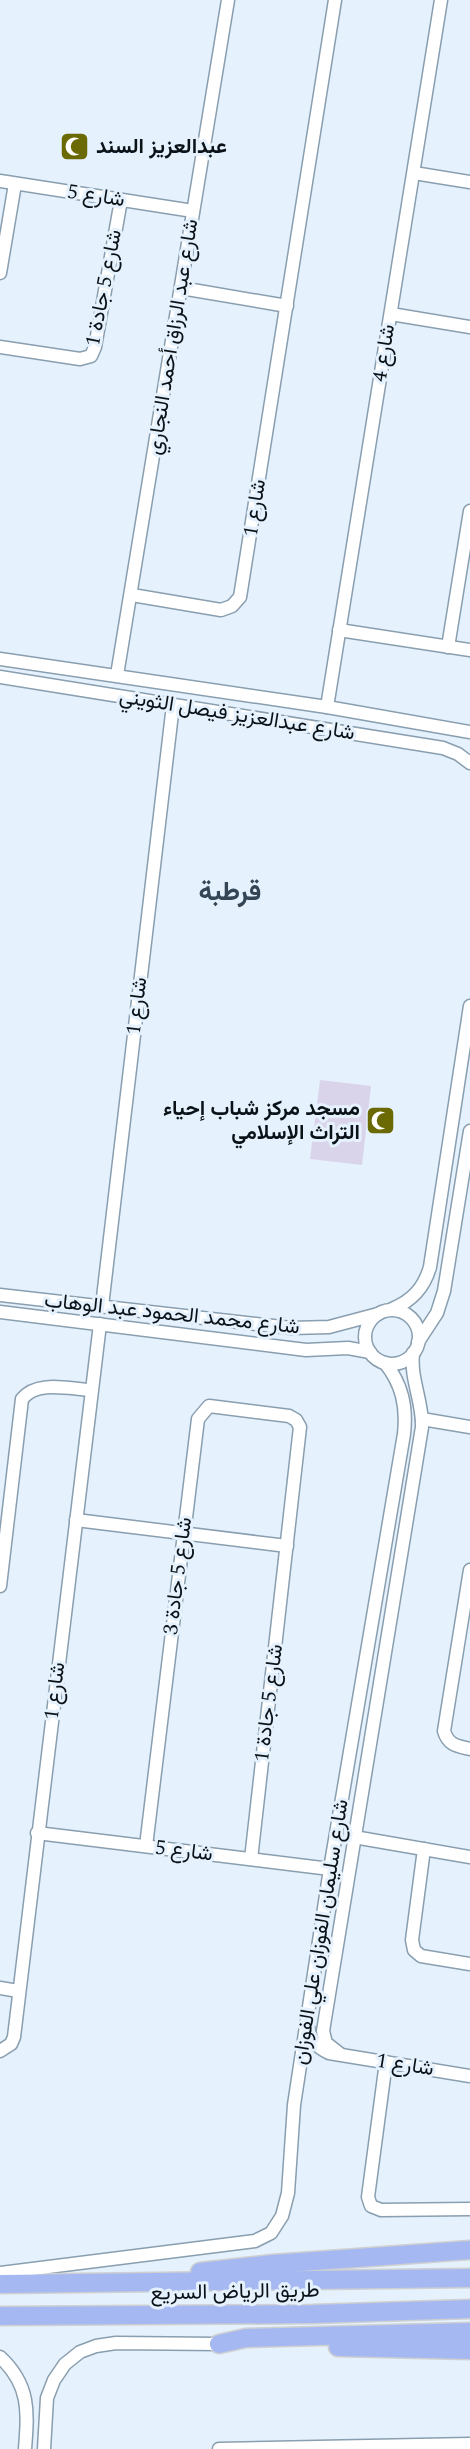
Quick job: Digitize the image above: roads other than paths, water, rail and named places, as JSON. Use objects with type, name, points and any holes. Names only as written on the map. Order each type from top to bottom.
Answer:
[{"type":"highway","points":[[91,2283],[272,2264],[470,2250]]},
{"type":"highway","name":"طريق الرياض السريع","points":[[0,2284],[470,2278]]},
{"type":"highway","name":"طريق الرياض السريع","points":[[0,2316],[313,2314],[470,2309]]},
{"type":"highway","points":[[313,2314],[413,2315],[470,2320]]},
{"type":"highway","points":[[219,2344],[246,2338],[470,2332]]},
{"type":"highway","points":[[219,2344],[470,2350]]},
{"type":"street","name":"شارع عبد الرزاق أحمد النجاري","points":[[117,675],[132,595],[228,0]]},
{"type":"street","name":"شارع 1","points":[[132,595],[221,610],[232,606],[240,597],[335,0]]},
{"type":"street","name":"شارع 4","points":[[327,707],[441,0]]},
{"type":"street","points":[[414,173],[470,182]]},
{"type":"street","name":"شارع 5","points":[[0,182],[193,211]]},
{"type":"street","points":[[0,273],[15,184]]},
{"type":"street","name":"شارع 5 جادة 1","points":[[0,347],[80,359],[92,356],[121,200]]},
{"type":"street","points":[[181,288],[287,306]]},
{"type":"street","points":[[391,314],[470,327]]},
{"type":"street","points":[[448,647],[470,510]]},
{"type":"street","points":[[339,630],[470,650]]},
{"type":"street","name":"شارع عبدالعزيز فيصل الثويني","points":[[0,658],[327,707],[470,732]]},
{"type":"street","name":"شارع عبدالعزيز فيصل الثويني","points":[[0,677],[443,748],[458,754],[470,763]]},
{"type":"street","name":"شارع 1","points":[[102,1306],[173,705]]},
{"type":"street","points":[[470,1006],[430,1267],[424,1283],[414,1296],[392,1310],[378,1314],[370,1322],[366,1331],[366,1342],[370,1352],[385,1363],[402,1361],[415,1348],[437,1313],[444,1291],[470,1131]]},
{"type":"street","name":"شارع محمد الحمود عبد الوهاب","points":[[0,1295],[302,1329],[346,1324],[378,1314]]},
{"type":"street","points":[[392,1310],[406,1314],[413,1321],[417,1329],[415,1348]]},
{"type":"street","name":"شارع محمد الحمود عبد الوهاب","points":[[0,1312],[306,1350],[348,1348],[370,1352]]},
{"type":"street","name":"شارع 1","points":[[0,2051],[11,2044],[14,2037],[100,1324]]},
{"type":"street","name":"شارع سليمان الفوزان علي الفوزان","points":[[326,2010],[422,1419],[413,1374],[415,1348]]},
{"type":"street","name":"شارع سليمان الفوزان علي الفوزان","points":[[0,2273],[255,2241],[271,2233],[282,2216],[288,2193],[294,2105],[330,1869],[405,1423],[401,1391],[385,1363]]},
{"type":"street","points":[[0,1586],[22,1399],[29,1390],[41,1387],[92,1390]]},
{"type":"street","name":"شارع 5 جادة 3","points":[[146,1846],[198,1419],[209,1407],[289,1416],[296,1420],[300,1427]]},
{"type":"street","points":[[422,1419],[470,1427]]},
{"type":"street","name":"شارع 5 جادة 1","points":[[251,1859],[300,1427]]},
{"type":"street","points":[[76,1520],[287,1546]]},
{"type":"street","points":[[470,1570],[465,1640],[444,1731],[447,1739],[455,1746],[470,1749]]},
{"type":"street","points":[[350,1744],[355,1750],[362,1751],[371,1744]]},
{"type":"street","points":[[346,1769],[357,1766],[366,1773]]},
{"type":"street","name":"شارع 5","points":[[37,1833],[330,1869]]},
{"type":"street","points":[[354,1837],[470,1857]]},
{"type":"street","points":[[424,1849],[412,1940],[414,1950],[421,1956],[470,1964]]},
{"type":"street","points":[[0,1988],[18,1991]]},
{"type":"street","points":[[308,2013],[318,2015],[326,2010]]},
{"type":"street","points":[[326,2010],[323,2037],[326,2043],[340,2054]]},
{"type":"street","name":"شارع 1","points":[[308,2013],[312,2040],[319,2048],[329,2053],[470,2076]]},
{"type":"street","points":[[386,2062],[368,2197],[371,2206],[381,2210],[470,2209]]},
{"type":"street","points":[[44,2449],[47,2398],[54,2380],[65,2364],[80,2352],[96,2346],[116,2343],[219,2344]]},
{"type":"street","points":[[0,2357],[21,2383],[26,2399],[28,2417],[25,2449]]},
{"type":"street","points":[[28,2417],[35,2413],[46,2418]]},
{"type":"street","points":[[219,2449],[447,2447],[470,2444]]},
{"type":"place","name":"عبدالعزيز السند","points":[[75,147]]},
{"type":"place","name":"مسجد مركز شباب إحياء التراث الإسلامي","points":[[381,1121]]},
{"type":"district","name":"قرطبة","points":[[230,892]]}]
